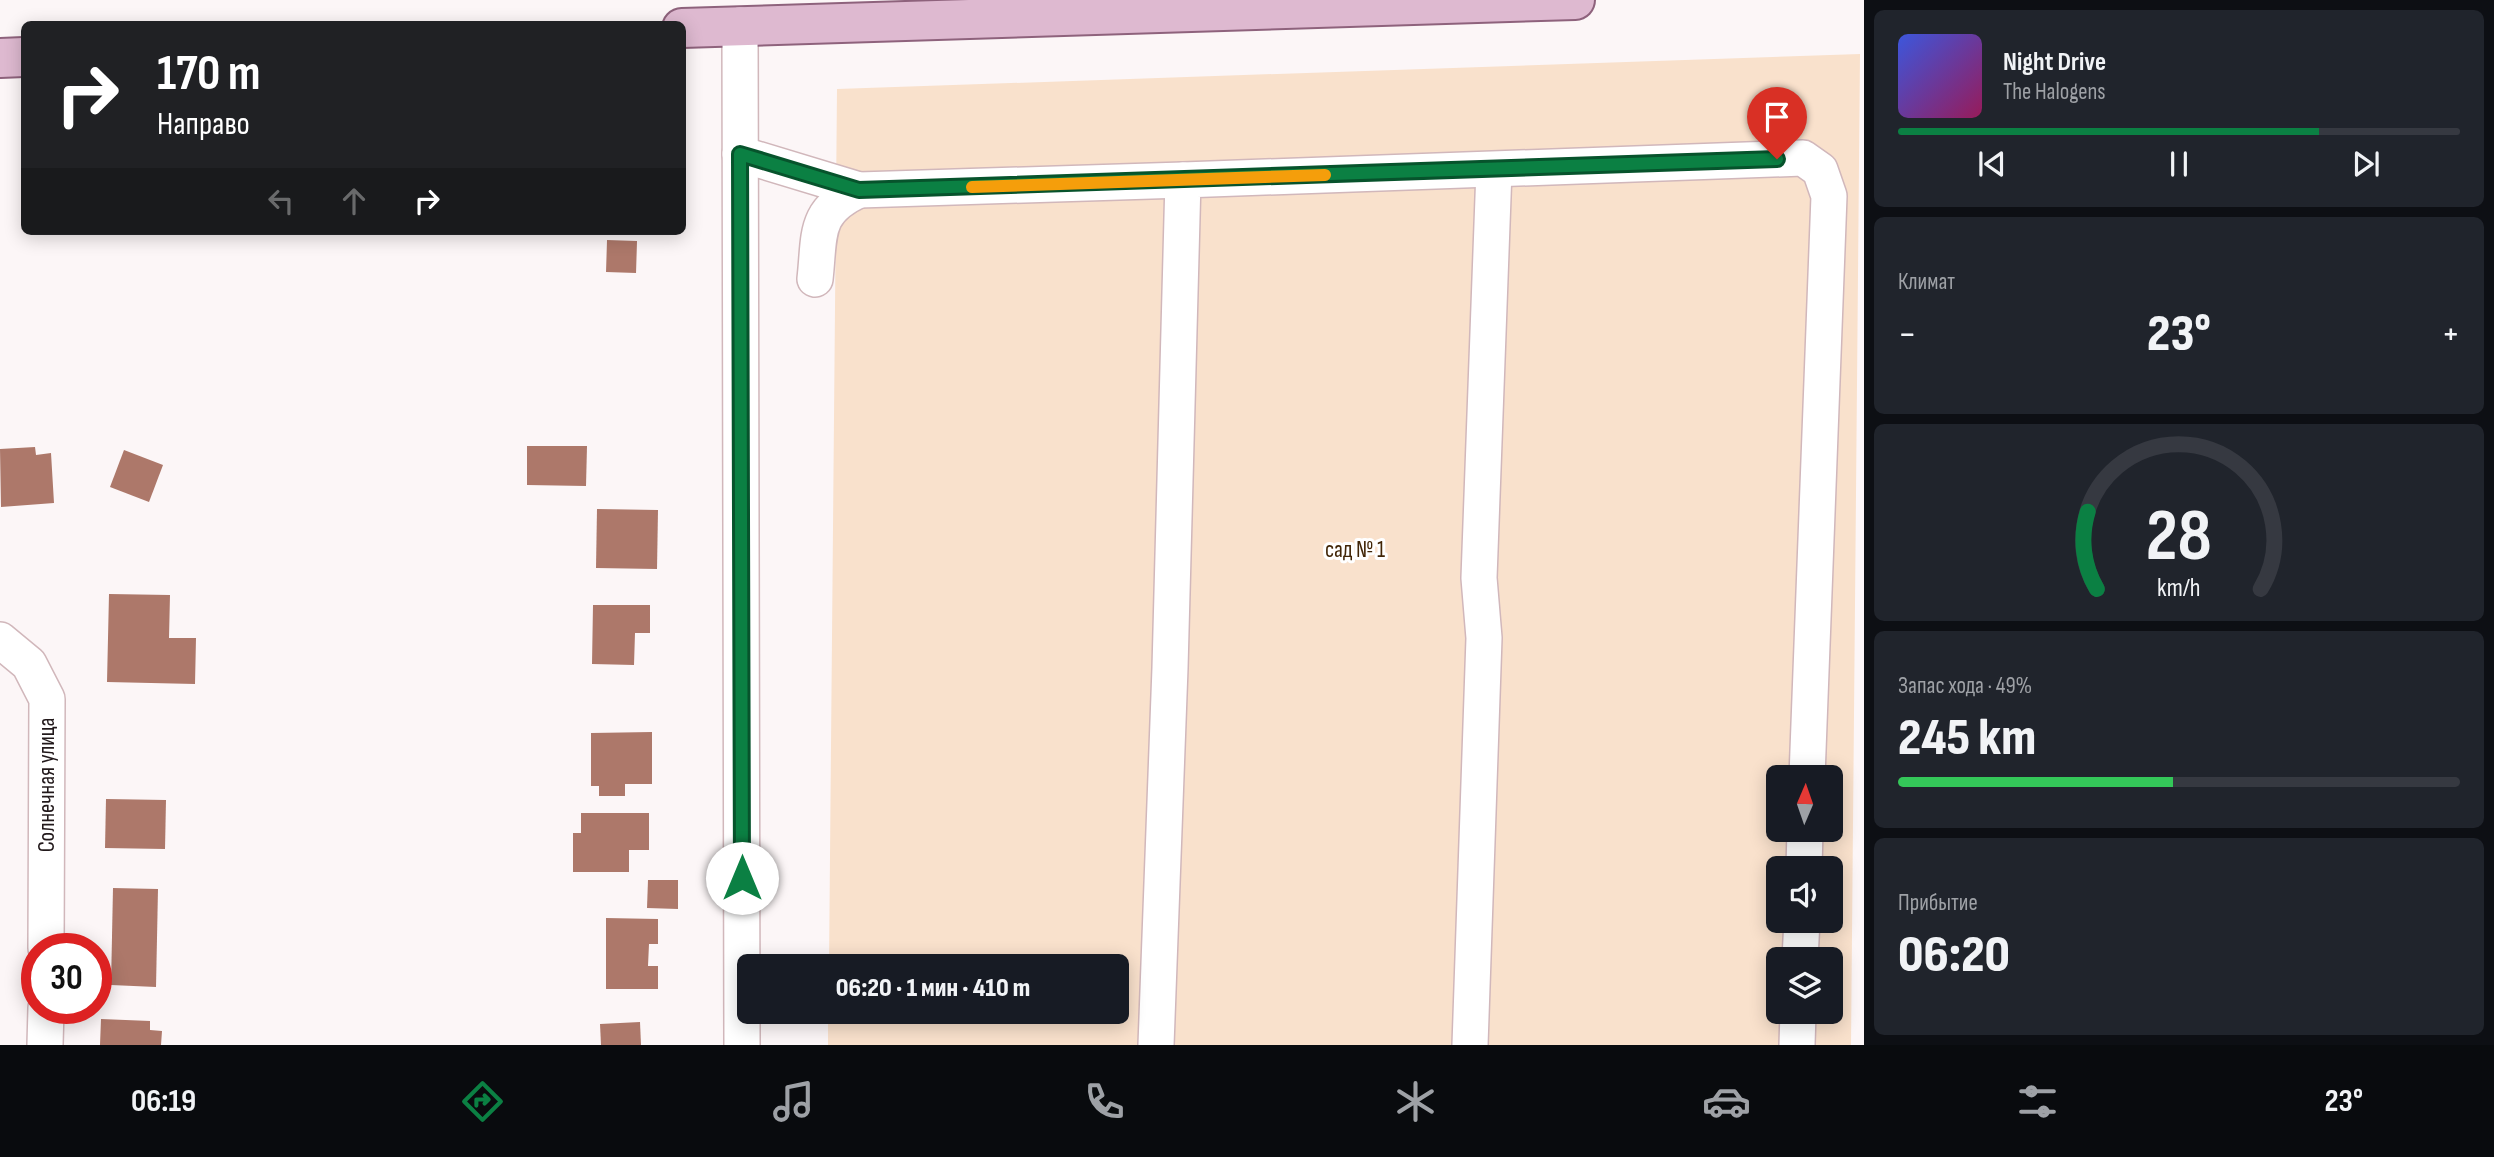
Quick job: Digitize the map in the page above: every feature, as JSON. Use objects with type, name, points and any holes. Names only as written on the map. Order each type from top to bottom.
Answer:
[{"type":"main road","points":[[686,28],[740,25],[877,10],[1575,0]]},
{"type":"main road","points":[[0,58],[21,57]]},
{"type":"street","points":[[740,25],[742,1045]]},
{"type":"street","points":[[740,154],[859,190],[1803,158],[1819,170],[1829,196],[1807,765]]},
{"type":"street","points":[[1470,1045],[1484,652],[1479,578],[1494,170]]},
{"type":"street","points":[[1156,1045],[1170,668],[1183,180]]},
{"type":"street","points":[[815,279],[820,231],[827,210],[859,190]]},
{"type":"street","name":"Солнечная улица","points":[[0,640],[29,664],[47,698],[46,933]]},
{"type":"street","points":[[45,1045],[46,1024]]},
{"type":"street","points":[[1797,1045],[1798,1024]]},
{"type":"green space","name":"сад № 1","points":[[1860,54],[1851,1045],[828,1045],[828,1024],[1129,1024],[1129,954],[829,954],[837,89]]},
{"type":"building","points":[[607,240],[637,241],[636,273],[606,272]]},
{"type":"building","points":[[527,446],[587,446],[586,486],[527,485]]},
{"type":"building","points":[[35,447],[36,455],[51,453],[54,503],[1,507],[0,449]]},
{"type":"building","points":[[124,450],[163,465],[149,502],[110,487]]},
{"type":"building","points":[[597,509],[658,510],[657,569],[596,568]]},
{"type":"building","points":[[109,594],[170,595],[169,638],[196,638],[195,684],[107,682]]},
{"type":"building","points":[[593,605],[650,605],[650,633],[635,633],[634,665],[592,664]]},
{"type":"building","points":[[652,732],[652,784],[625,784],[625,796],[599,796],[599,786],[591,786],[591,733]]},
{"type":"building","points":[[106,799],[166,800],[165,849],[105,848]]},
{"type":"building","points":[[581,813],[649,813],[649,850],[629,850],[629,872],[573,872],[573,833],[581,833]]},
{"type":"building","points":[[648,880],[678,880],[678,909],[647,908]]},
{"type":"building","points":[[113,888],[158,889],[156,987],[112,985]]},
{"type":"building","points":[[606,918],[658,919],[658,944],[649,944],[648,966],[658,966],[658,989],[606,989]]},
{"type":"building","points":[[112,1019],[150,1021],[150,1030],[162,1031],[161,1045],[100,1045],[101,1024],[112,1024]]},
{"type":"building","points":[[640,1022],[641,1045],[601,1045],[600,1024]]},
{"type":"slow traffic","points":[[972,187],[1325,175]]},
{"type":"route","points":[[742,878],[740,154],[859,190],[1777,159]]}]
